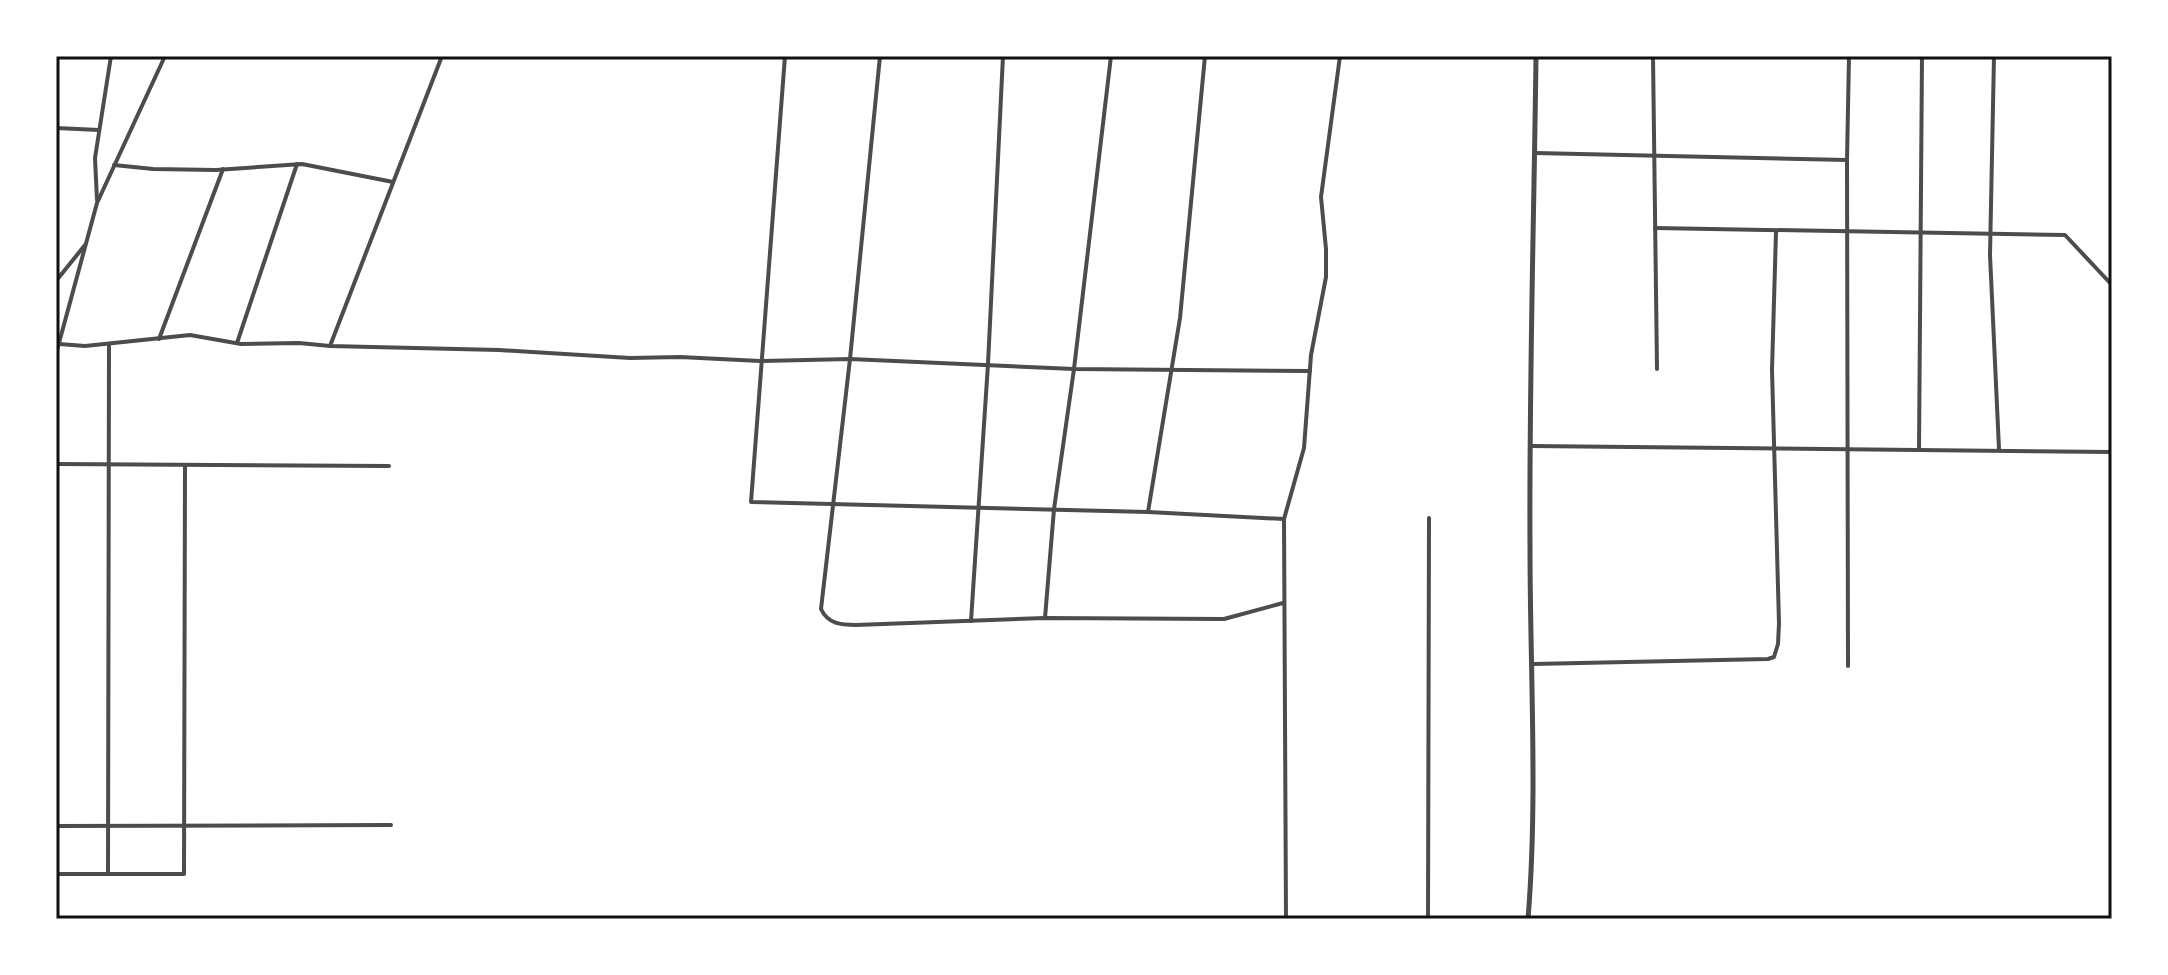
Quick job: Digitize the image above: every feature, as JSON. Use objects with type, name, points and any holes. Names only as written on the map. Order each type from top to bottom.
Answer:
[{"type":"street","points":[[97,203],[95,158],[111,56]]},
{"type":"street","points":[[56,354],[97,203],[165,56]]},
{"type":"street","points":[[330,346],[442,56]]},
{"type":"street","points":[[785,56],[751,502],[1054,509],[1284,519]]},
{"type":"street","points":[[880,56],[821,609],[825,617],[840,625],[1044,618],[1224,619],[1283,603]]},
{"type":"street","points":[[971,621],[988,364],[1003,56]]},
{"type":"street","points":[[1044,618],[1054,509],[1111,56]]},
{"type":"street","points":[[1148,512],[1180,318],[1205,56]]},
{"type":"street","points":[[1286,919],[1284,519],[1304,448],[1311,355],[1326,277],[1321,197],[1340,56]]},
{"type":"street","points":[[1528,919],[1532,874],[1531,446],[1536,56]]},
{"type":"street","points":[[1653,56],[1657,369]]},
{"type":"street","points":[[1848,666],[1849,56]]},
{"type":"street","points":[[1919,450],[1922,56]]},
{"type":"street","points":[[1994,56],[1991,234],[1999,450]]},
{"type":"street","points":[[56,128],[99,130]]},
{"type":"street","points":[[1535,153],[1847,160]]},
{"type":"street","points":[[114,165],[165,170],[297,164],[393,182]]},
{"type":"street","points":[[237,343],[297,164]]},
{"type":"street","points":[[159,339],[223,169]]},
{"type":"street","points":[[1655,228],[2065,235],[2112,285]]},
{"type":"street","points":[[1533,664],[1774,657],[1779,623],[1772,370],[1776,232]]},
{"type":"street","points":[[56,281],[87,243]]},
{"type":"street","points":[[59,344],[85,346],[190,335],[237,343],[499,350],[630,358],[760,361],[850,359],[1074,369],[1311,371]]},
{"type":"street","points":[[108,874],[109,344]]},
{"type":"street","points":[[1531,446],[2112,452]]},
{"type":"street","points":[[56,464],[389,466]]},
{"type":"street","points":[[56,874],[184,874],[185,465]]},
{"type":"street","points":[[1428,919],[1429,518]]},
{"type":"street","points":[[56,826],[391,825]]}]
